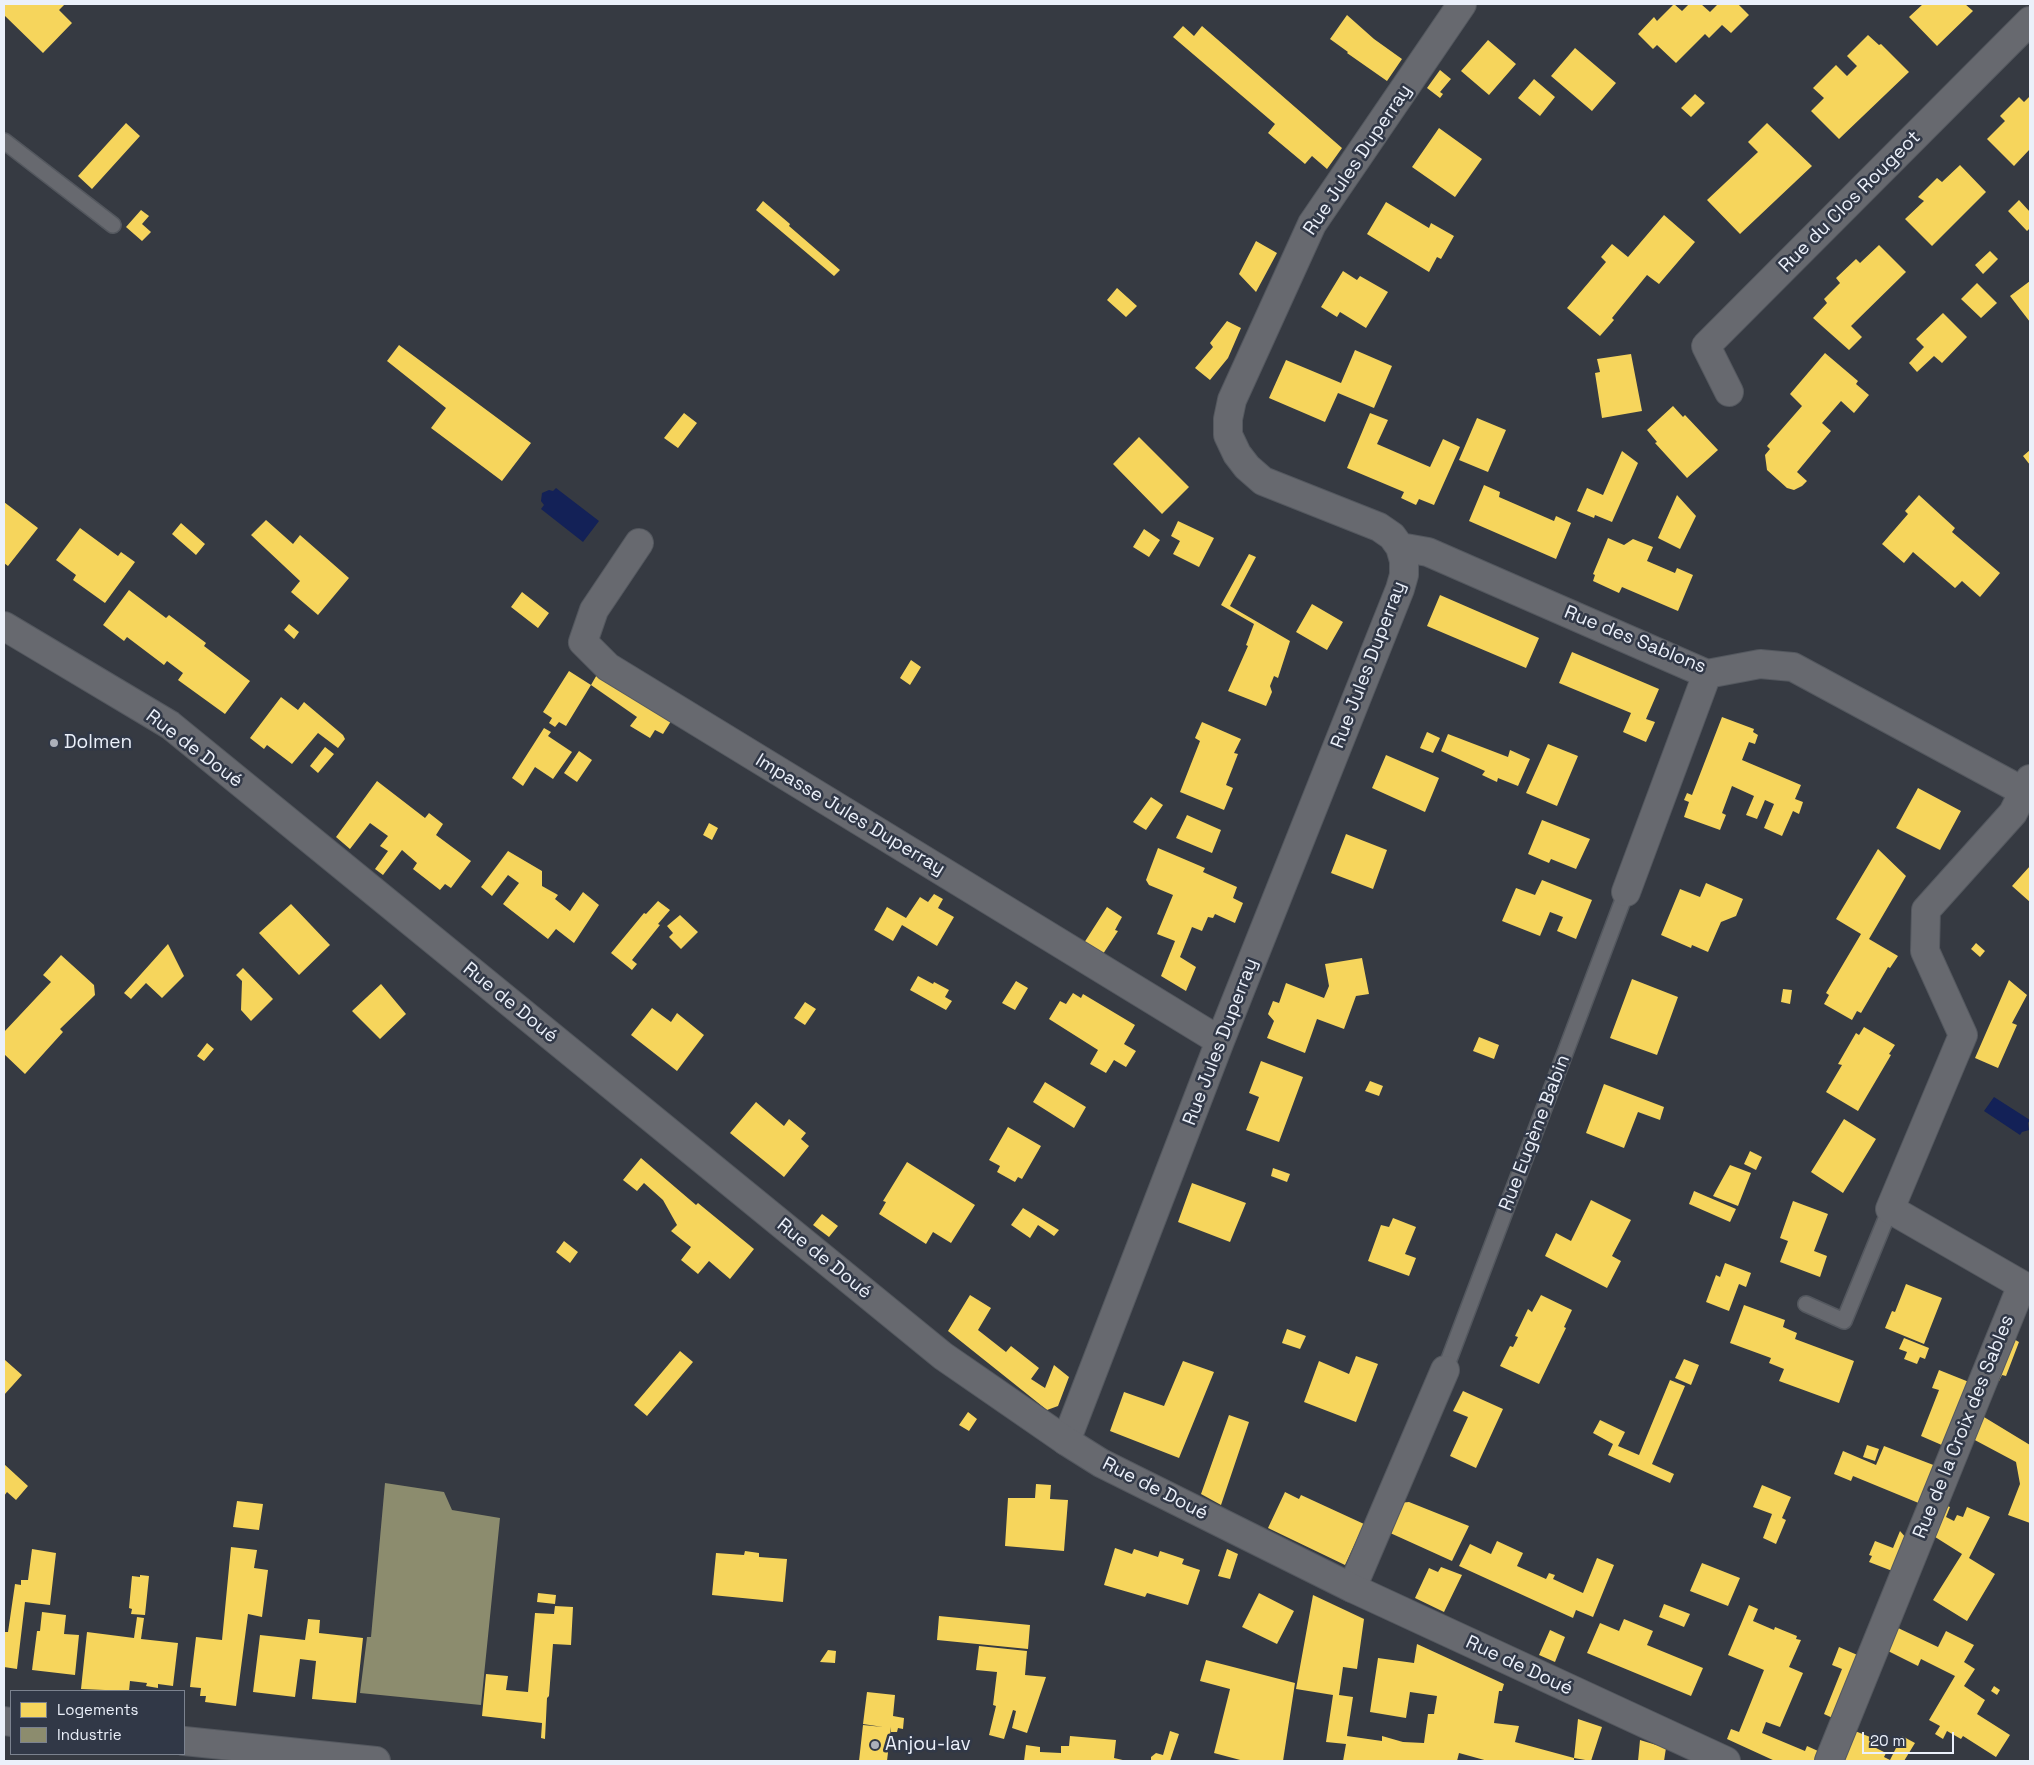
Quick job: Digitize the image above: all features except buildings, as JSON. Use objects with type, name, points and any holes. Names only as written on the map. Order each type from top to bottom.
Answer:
[{"type":"street","name":"Rue Jules Duperray","points":[[1066,1441],[1220,1041],[1404,575],[1404,561],[1400,546],[1392,536],[1379,527],[1263,481],[1246,467],[1237,454],[1228,434],[1228,419],[1232,400],[1312,224],[1462,4]]},
{"type":"street","name":"Rue du Clos Rougeot","points":[[1729,392],[1706,346],[2030,21]]},
{"type":"street","name":"Impasse Jules Duperray","points":[[639,543],[594,610],[583,642],[608,667],[1220,1041]]},
{"type":"street","name":"Rue des Sablons","points":[[1400,546],[1428,552],[1707,674],[1760,664],[1793,667],[2028,788]]},
{"type":"street","name":"Rue de Doué","points":[[4,626],[170,725],[943,1356],[1066,1441],[1101,1462],[1352,1588],[1726,1761]]},
{"type":"street","name":"Rue Eugène Babin","points":[[1626,892],[1707,674]]},
{"type":"street","points":[[1890,1209],[1963,1036],[1925,951],[1926,910],[2013,813],[2028,788]]},
{"type":"street","name":"Rue de la Croix des Sables","points":[[1829,1761],[2022,1285],[1890,1209]]},
{"type":"street","name":"Rue Eugène Babin","points":[[1352,1588],[1445,1370]]},
{"type":"street","points":[[185,1740],[376,1761]]},
{"type":"lane","points":[[4,141],[113,225]]},
{"type":"lane","name":"Rue Eugène Babin","points":[[1445,1370],[1626,892]]},
{"type":"lane","points":[[1806,1304],[1844,1321],[1890,1209]]},
{"type":"water","points":[[556,488],[599,521],[583,542],[541,509],[544,505],[541,501],[542,493],[549,490],[553,491]]},
{"type":"water","points":[[1994,1097],[2030,1120],[2028,1123],[2029,1130],[2022,1132],[2020,1135],[1984,1111]]},
{"type":"place","name":"Dolmen","points":[[54,743]]},
{"type":"place","name":"Anjou-lav","points":[[875,1745]]}]
